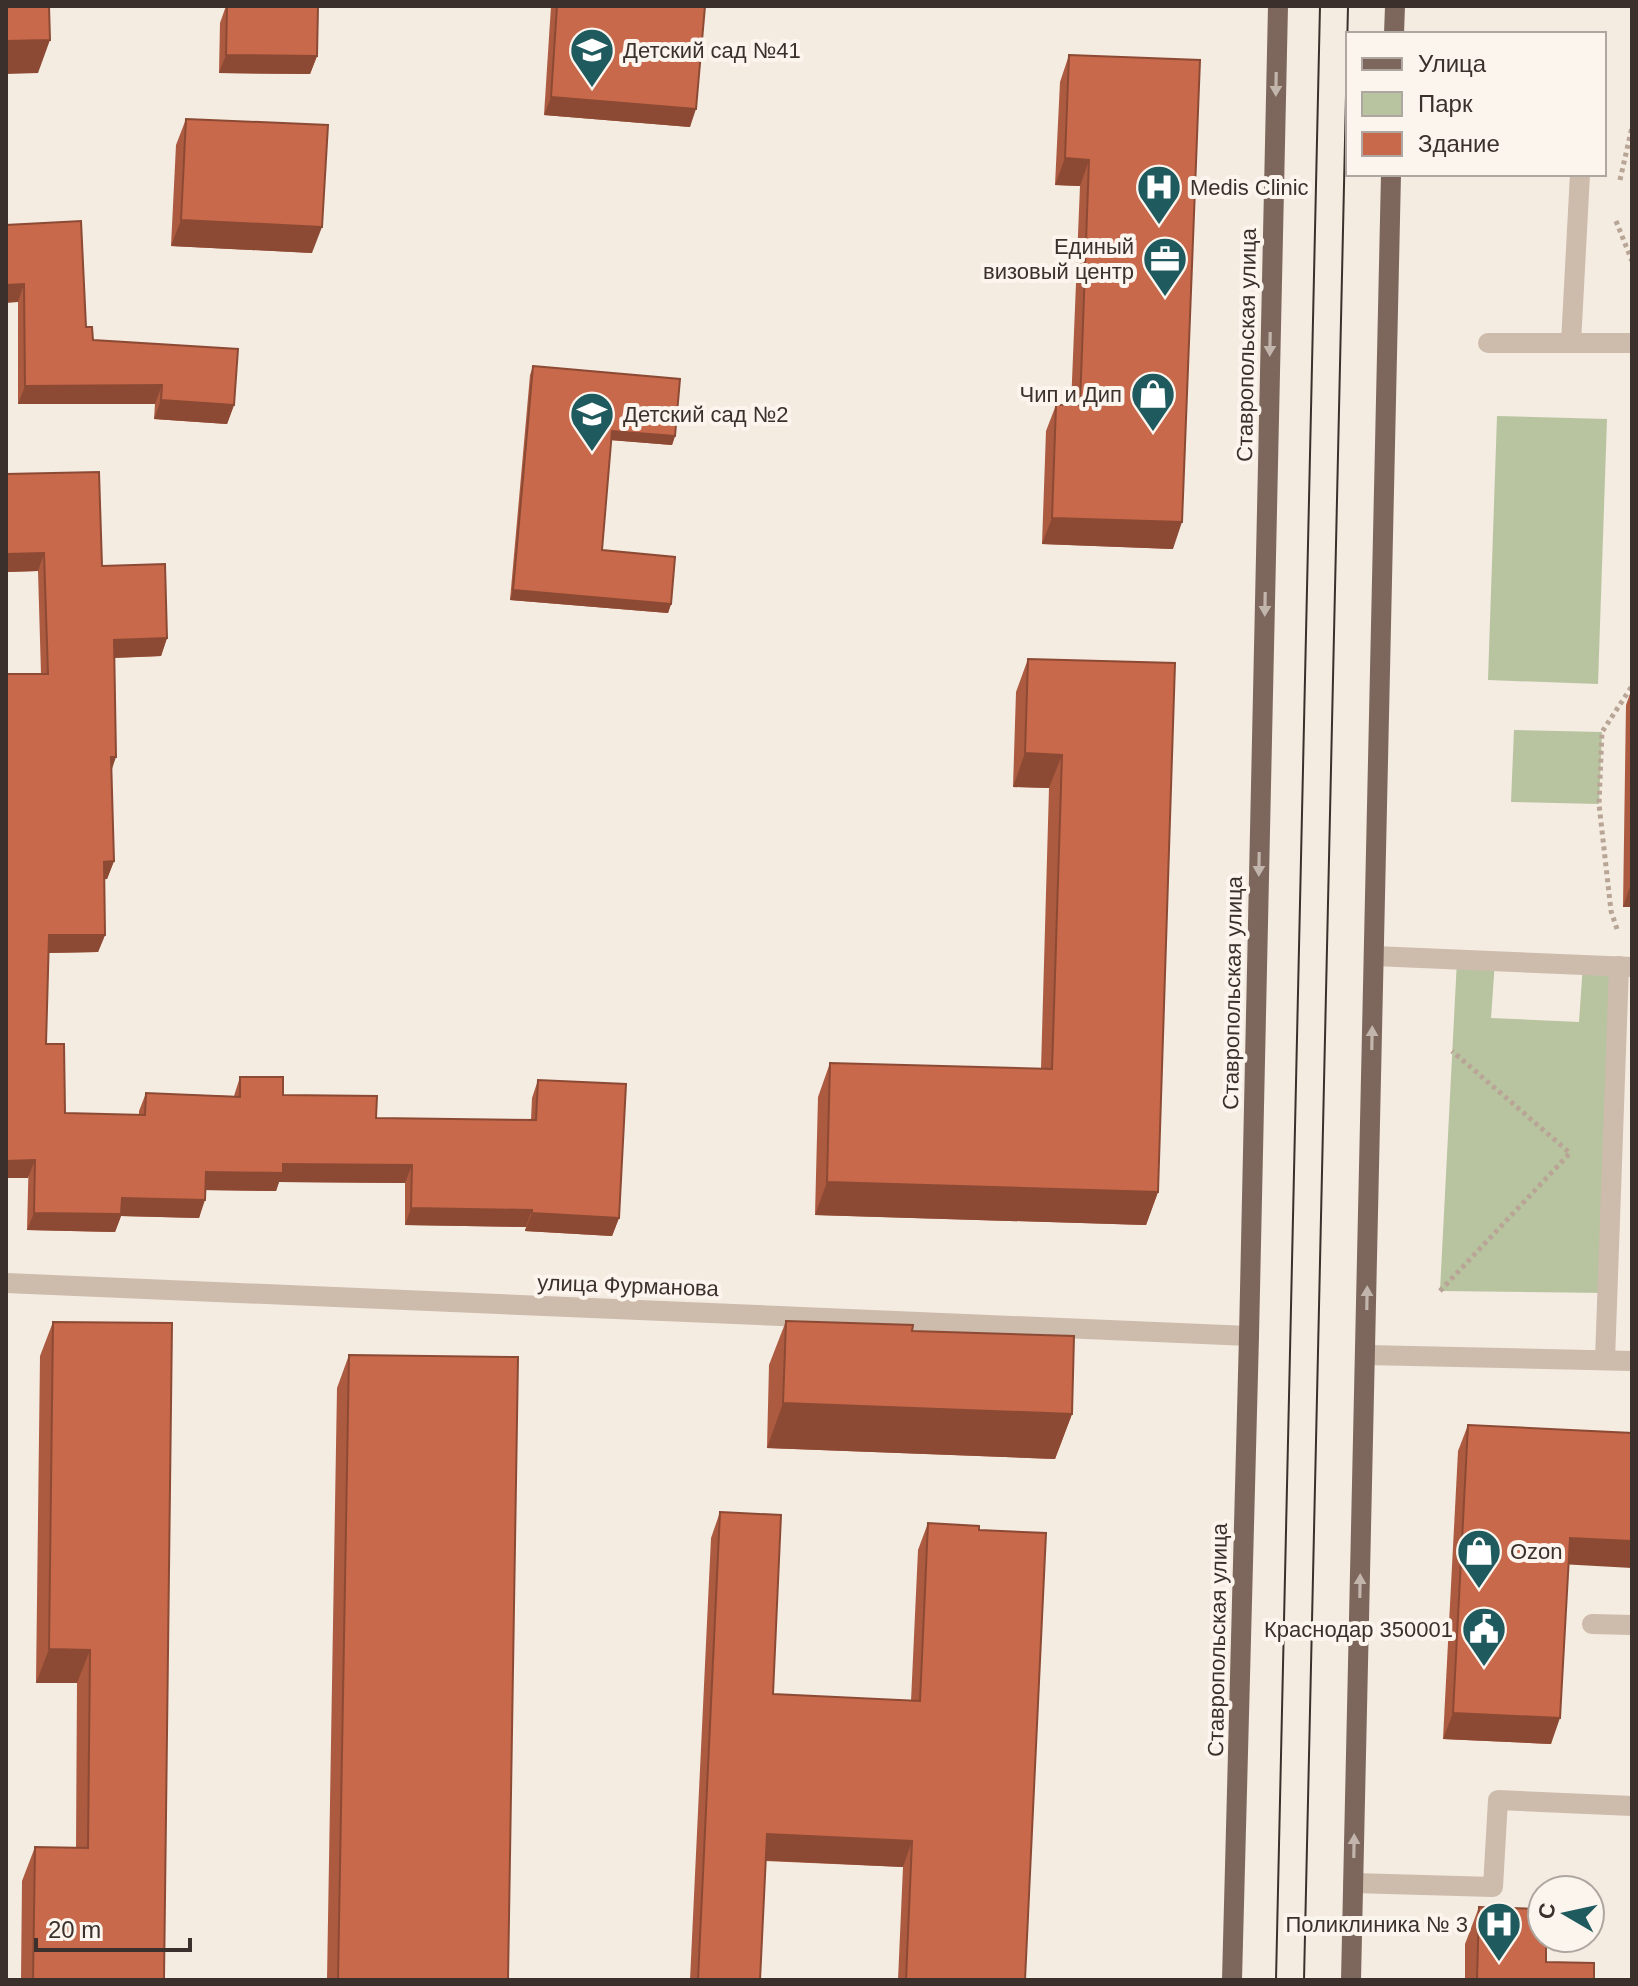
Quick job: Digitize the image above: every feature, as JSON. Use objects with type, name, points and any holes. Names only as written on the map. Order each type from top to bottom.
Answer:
[{"type":"main road","name":"Ставропольская улица","points":[[1232,1980],[1278,6]]},
{"type":"main road","points":[[1394,32],[1395,6]]},
{"type":"main road","points":[[1351,1980],[1391,176]]},
{"type":"street","points":[[1571,343],[1580,176]]},
{"type":"street","points":[[1488,343],[1632,343]]},
{"type":"street","points":[[1374,956],[1627,966],[1605,1360]]},
{"type":"street","name":"улица Фурманова","points":[[6,1283],[1249,1336]]},
{"type":"street","points":[[1366,1355],[1632,1361]]},
{"type":"street","points":[[1592,1624],[1632,1625]]},
{"type":"street","points":[[1353,1883],[1493,1887],[1498,1800],[1632,1806]]},
{"type":"path","points":[[1619,184],[1632,127]]},
{"type":"path","points":[[1613,212],[1632,261]]},
{"type":"path","points":[[1627,966],[1611,911],[1599,804],[1602,732],[1632,686]]},
{"type":"path","points":[[1440,1291],[1570,1153],[1452,1051]]},
{"type":"green space","points":[[1497,416],[1607,419],[1598,684],[1488,680]]},
{"type":"green space","points":[[1514,730],[1602,732],[1599,804],[1511,802]]},
{"type":"green space","points":[[1457,960],[1495,961],[1491,1018],[1579,1022],[1583,964],[1619,966],[1608,1293],[1440,1291]]},
{"type":"building","points":[[6,6],[49,6],[50,40],[6,41]]},
{"type":"building","points":[[227,6],[318,6],[317,56],[226,55]]},
{"type":"building","points":[[557,6],[705,6],[696,109],[551,97]]},
{"type":"building","points":[[1069,55],[1200,60],[1182,522],[1052,518],[1056,405],[1080,405],[1089,160],[1065,158]]},
{"type":"building","points":[[186,119],[328,125],[322,227],[181,220]]},
{"type":"building","points":[[81,221],[86,327],[92,327],[93,340],[238,349],[234,405],[161,400],[162,385],[25,386],[24,284],[6,285],[6,225]]},
{"type":"building","points":[[533,366],[680,379],[675,436],[612,431],[602,550],[675,557],[671,604],[513,590]]},
{"type":"building","points":[[99,472],[102,566],[165,564],[167,638],[114,640],[116,757],[111,757],[114,861],[104,862],[105,935],[49,935],[46,1044],[64,1044],[65,1113],[145,1115],[146,1093],[240,1097],[240,1077],[283,1077],[283,1095],[377,1096],[376,1118],[536,1120],[538,1080],[626,1084],[619,1218],[532,1213],[532,1210],[411,1208],[412,1165],[283,1164],[283,1173],[206,1172],[205,1200],[122,1198],[121,1214],[34,1213],[35,1160],[6,1161],[6,674],[48,674],[44,553],[6,554],[6,474]]},
{"type":"building","points":[[1028,659],[1175,663],[1158,1192],[827,1182],[830,1063],[1052,1069],[1062,755],[1025,753]]},
{"type":"building","points":[[786,1321],[913,1325],[912,1331],[1074,1336],[1072,1414],[783,1403]]},
{"type":"building","points":[[53,1322],[172,1323],[164,1980],[33,1980],[35,1847],[88,1848],[90,1650],[49,1649]]},
{"type":"building","points":[[349,1355],[518,1357],[508,1980],[338,1980]]},
{"type":"building","points":[[1468,1425],[1632,1433],[1632,1541],[1570,1538],[1560,1718],[1453,1713]]},
{"type":"building","points":[[720,1512],[781,1515],[773,1694],[920,1701],[928,1523],[979,1526],[979,1530],[1046,1533],[1025,1980],[906,1980],[912,1841],[767,1834],[760,1980],[698,1980]]},
{"type":"building","points":[[1479,1907],[1526,1908],[1526,1954],[1546,1954],[1546,1962],[1594,1963],[1594,1980],[1477,1980]]},
{"type":"tram line","points":[[1276,1980],[1320,6]]},
{"type":"tram line","points":[[1347,32],[1348,6]]},
{"type":"tram line","points":[[1304,1980],[1346,96]]},
{"type":"place","name":"Детский сад №41","points":[[592,89]]},
{"type":"place","name":"Medis Clinic","points":[[1159,226]]},
{"type":"place","name":"Единый визовый центр","points":[[1165,298]]},
{"type":"place","name":"Чип и Дип","points":[[1153,433]]},
{"type":"place","name":"Детский сад №2","points":[[592,453]]},
{"type":"place","name":"Ozon","points":[[1479,1590]]},
{"type":"place","name":"Краснодар 350001","points":[[1484,1668]]},
{"type":"place","name":"Поликлиника № 3","points":[[1499,1963]]}]
